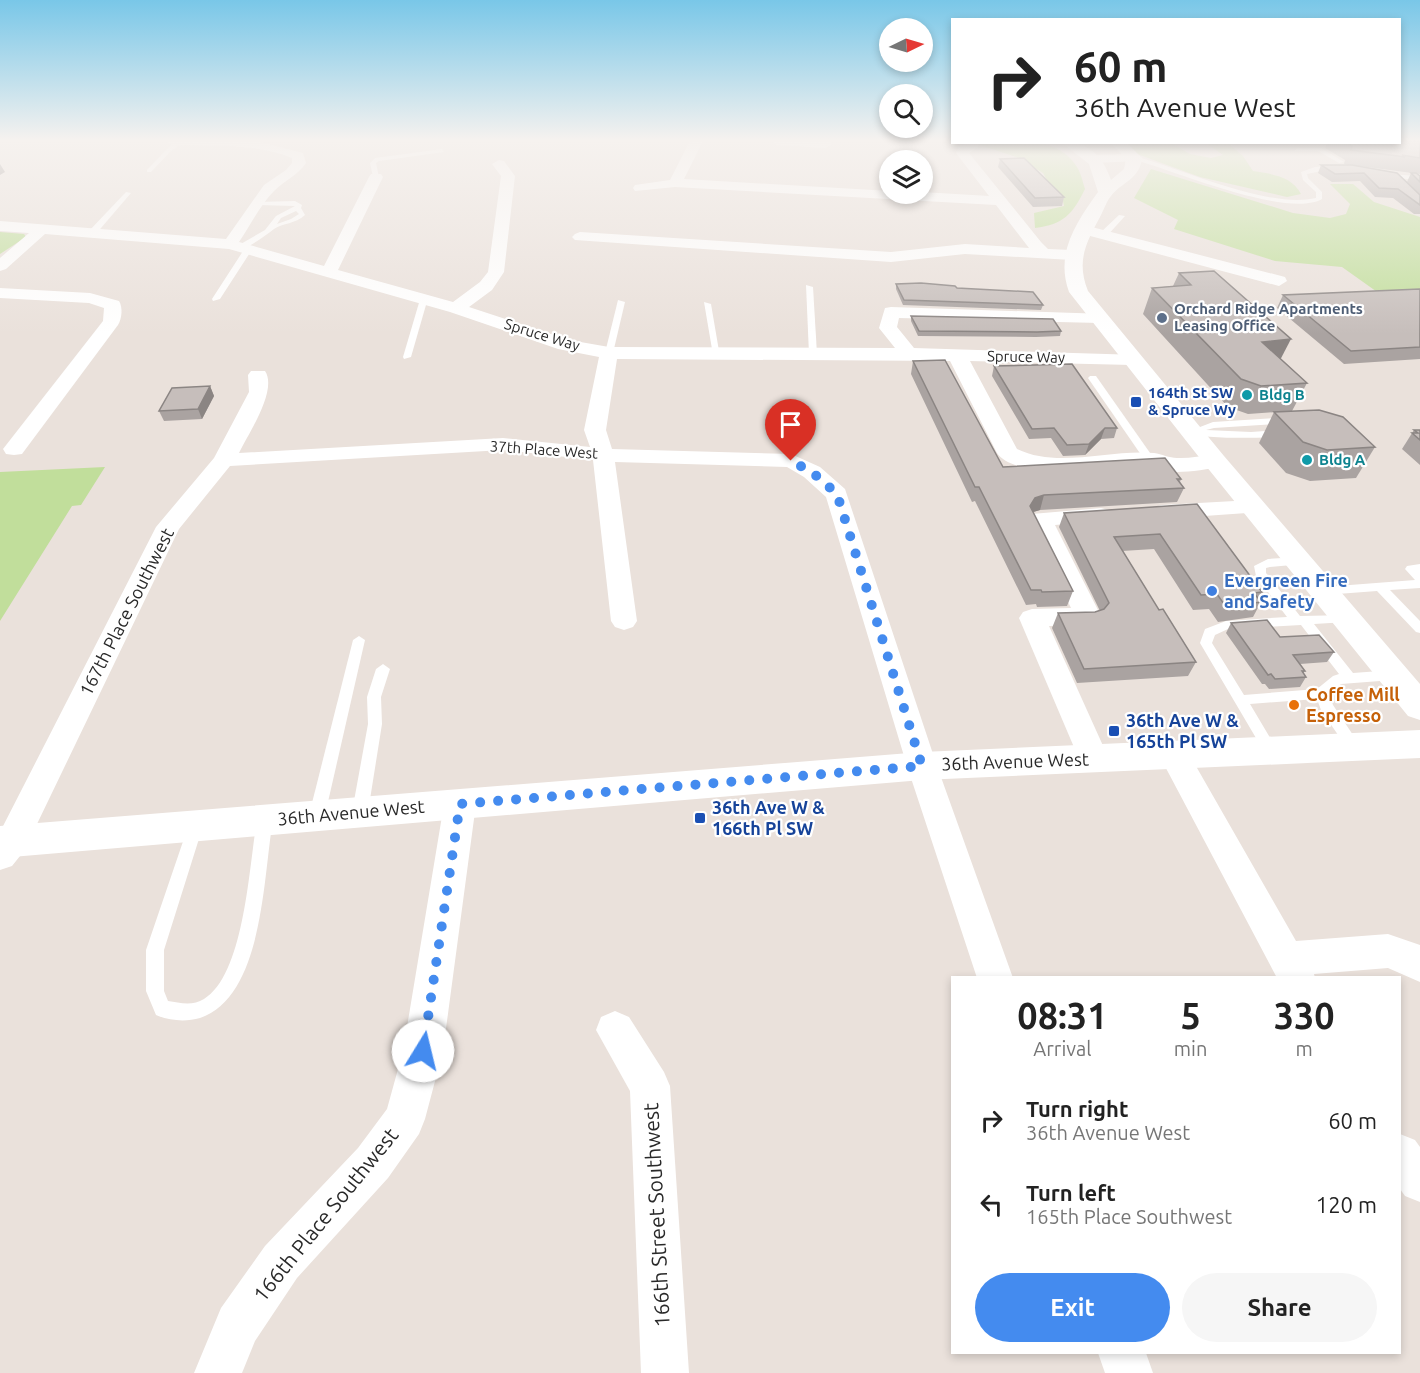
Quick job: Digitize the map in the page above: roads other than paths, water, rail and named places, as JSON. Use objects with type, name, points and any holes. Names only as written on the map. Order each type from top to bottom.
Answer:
[{"type":"main road","points":[[1098,205],[1072,255],[1072,276],[1079,292],[1215,461],[1420,707]]},
{"type":"main road","name":"36th Avenue West","points":[[4,847],[317,815],[922,766],[1420,744]]},
{"type":"street","points":[[240,246],[257,205]]},
{"type":"street","points":[[330,270],[362,205]]},
{"type":"street","points":[[456,308],[486,286],[495,272],[504,205]]},
{"type":"street","points":[[1002,205],[1044,254]]},
{"type":"street","name":"Spruce Way","points":[[0,226],[240,246],[424,298],[565,345],[609,353],[909,354],[1132,359]]},
{"type":"street","points":[[0,266],[42,229]]},
{"type":"street","points":[[1084,230],[1279,281]]},
{"type":"street","points":[[580,237],[891,257],[965,249],[1072,255]]},
{"type":"street","points":[[0,293],[90,298],[113,305],[112,321],[14,449]]},
{"type":"street","points":[[909,354],[888,328],[891,312],[1100,318]]},
{"type":"street","points":[[609,353],[595,430],[603,455],[624,621]]},
{"type":"street","points":[[957,355],[1008,453],[1022,460],[1046,464],[1150,460],[1177,465],[1215,461]]},
{"type":"street","name":"167th Place Southwest","points":[[4,847],[168,527],[224,460],[259,392],[258,375]]},
{"type":"street","name":"37th Place West","points":[[224,460],[503,444],[603,455],[791,461],[812,472],[837,494],[922,766]]},
{"type":"street","points":[[1094,759],[1032,618],[1088,616],[1040,519],[1253,507]]},
{"type":"street","points":[[1174,755],[1292,969],[1389,951],[1410,958],[1420,965]]},
{"type":"street","points":[[922,766],[994,976]]},
{"type":"street","name":"166th Place Southwest","points":[[218,1373],[238,1325],[281,1262],[373,1163],[404,1119],[423,1051],[460,804]]},
{"type":"street","name":"166th Street Southwest","points":[[615,1030],[650,1086],[665,1373]]},
{"type":"street","points":[[1401,1156],[1420,1181]]},
{"type":"street","points":[[1122,1354],[1129,1373]]},
{"type":"lane","points":[[92,233],[117,205]]},
{"type":"lane","points":[[216,299],[240,246],[270,228],[303,216],[302,211],[297,208],[299,205]]},
{"type":"lane","points":[[1103,234],[1121,216]]},
{"type":"lane","points":[[809,287],[813,354]]},
{"type":"lane","points":[[407,357],[424,298]]},
{"type":"lane","points":[[609,353],[621,302]]},
{"type":"lane","points":[[707,304],[717,354]]},
{"type":"lane","points":[[1093,378],[1150,460]]},
{"type":"lane","points":[[1276,421],[1348,426],[1306,431],[1228,435],[1192,432],[1213,425],[1276,421]]},
{"type":"lane","points":[[1299,561],[1268,563],[1260,566],[1260,573],[1350,678]]},
{"type":"lane","points":[[1420,568],[1411,569],[1420,578]]},
{"type":"lane","points":[[1324,591],[1420,584]]},
{"type":"lane","points":[[1380,587],[1420,629]]},
{"type":"lane","points":[[1271,751],[1206,643],[1210,632],[1226,625],[1347,618]]},
{"type":"lane","points":[[317,815],[359,639]]},
{"type":"lane","points":[[360,812],[375,724],[374,697],[383,669]]},
{"type":"lane","points":[[1354,747],[1326,706],[1322,692],[1338,679],[1393,675]]},
{"type":"lane","points":[[1240,700],[1323,694]]},
{"type":"lane","points":[[195,826],[155,950],[155,991],[162,1009],[178,1014],[201,1011],[212,1003],[230,983],[242,960],[265,820]]},
{"type":"place","name":"Orchard Ridge Apartments Leasing Office","points":[[1162,318]]},
{"type":"place","name":"Bldg B","points":[[1247,395]]},
{"type":"place","name":"164th St SW & Spruce Wy","points":[[1136,402]]},
{"type":"place","name":"Bldg A","points":[[1307,460]]},
{"type":"place","name":"Evergreen Fire and Safety","points":[[1212,591]]},
{"type":"place","name":"Coffee Mill Espresso","points":[[1294,705]]},
{"type":"place","name":"36th Ave W & 165th Pl SW","points":[[1114,731]]},
{"type":"place","name":"36th Ave W & 166th Pl SW","points":[[700,818]]}]
